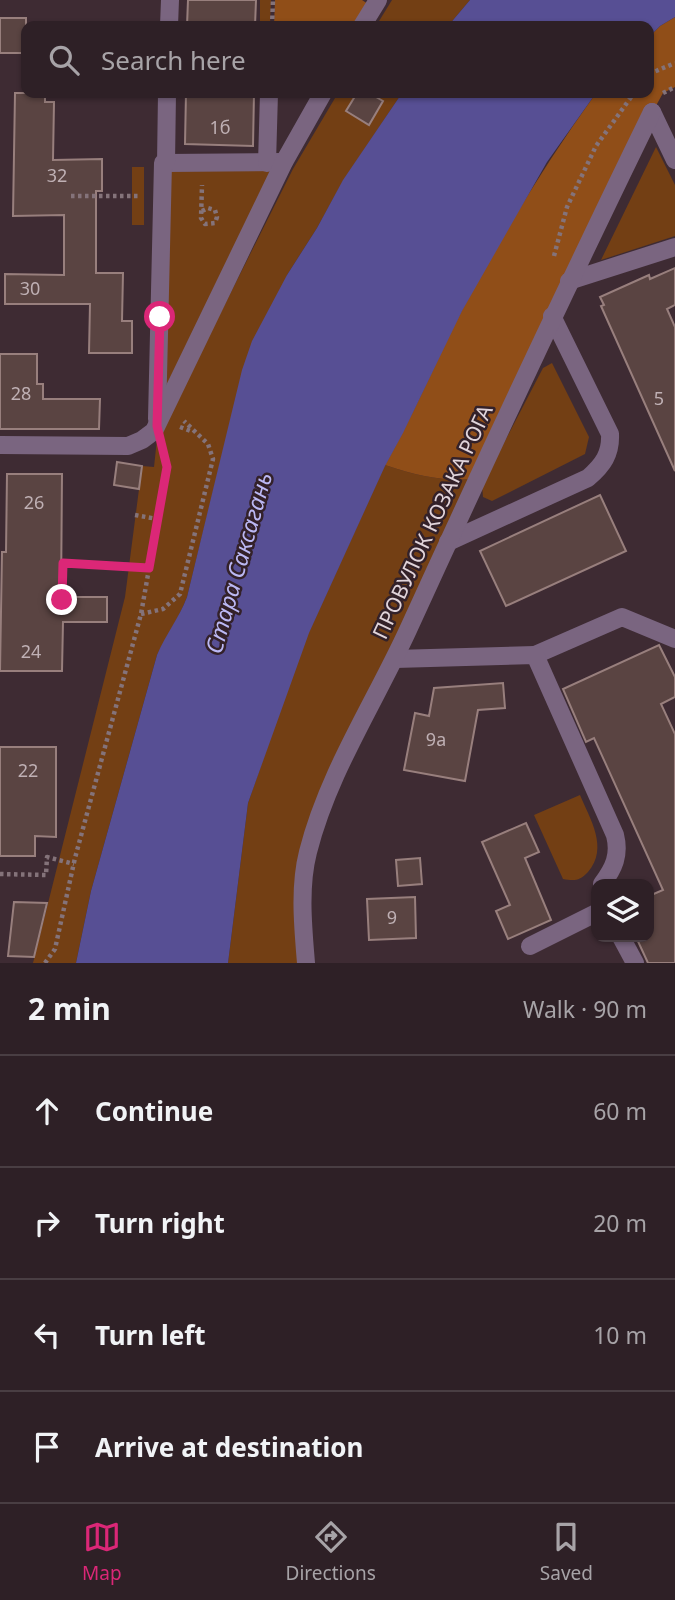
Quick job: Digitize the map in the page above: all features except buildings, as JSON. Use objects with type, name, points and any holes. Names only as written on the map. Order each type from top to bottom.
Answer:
[{"type":"street","points":[[169,21],[170,0]]},
{"type":"street","points":[[365,21],[378,0]]},
{"type":"street","points":[[166,163],[167,98]]},
{"type":"street","points":[[269,98],[275,162]]},
{"type":"street","points":[[0,445],[128,446],[142,440],[157,426],[275,162],[320,98]]},
{"type":"street","name":"ПРОВУЛОК КОЗАКА РОГА","points":[[306,963],[303,906],[307,856],[313,833],[339,769],[395,659],[569,281],[652,113],[675,160]]},
{"type":"street","points":[[157,426],[163,163],[275,162]]},
{"type":"street","points":[[569,281],[675,247]]},
{"type":"street","points":[[448,542],[588,478],[601,466],[611,447],[610,434],[555,311]]},
{"type":"street","points":[[395,659],[535,655],[622,617],[675,639]]},
{"type":"street","points":[[535,655],[615,835],[617,851],[614,868],[606,879]]},
{"type":"street","points":[[530,946],[591,916]]},
{"type":"street","points":[[624,942],[635,963]]},
{"type":"path","points":[[272,0],[272,21]]},
{"type":"path","points":[[654,72],[675,63]]},
{"type":"path","points":[[555,311],[554,256],[567,207],[596,146],[630,98]]},
{"type":"path","points":[[71,196],[131,196]]},
{"type":"path","points":[[45,963],[55,949],[74,864],[141,614],[167,467],[157,426]]},
{"type":"path","points":[[141,614],[163,609],[171,604],[181,590],[213,458],[208,444],[193,432]]},
{"type":"path","points":[[135,515],[157,519]]},
{"type":"path","points":[[62,600],[63,563],[149,568]]},
{"type":"path","points":[[0,874],[46,875],[47,857],[74,864]]},
{"type":"shaded area","points":[[260,0],[271,0],[270,21],[260,21]]},
{"type":"shaded area","points":[[275,0],[362,0],[368,4],[358,21],[274,21]]},
{"type":"shaded area","points":[[392,0],[470,0],[452,21],[379,21]]},
{"type":"shaded area","points":[[675,17],[675,87],[663,93],[652,113],[479,479],[431,477],[385,465],[476,284],[542,173],[592,98],[654,98],[654,32]]},
{"type":"shaded area","points":[[335,98],[354,98],[346,111],[369,125],[383,102],[377,98],[399,98],[343,181],[287,275],[285,288],[236,399],[187,597],[157,655],[91,891],[76,963],[33,963],[125,597],[142,466],[154,467],[157,439],[293,169]]},
{"type":"shaded area","points":[[656,147],[675,185],[675,236],[601,260]]},
{"type":"shaded area","points":[[277,166],[167,384],[163,380],[167,168]]},
{"type":"shaded area","points":[[132,167],[144,167],[144,225],[132,225]]},
{"type":"shaded area","points":[[552,363],[589,437],[585,454],[492,501],[483,497],[482,485],[543,368]]},
{"type":"shaded area","points":[[385,465],[431,477],[479,479],[307,856],[306,963],[228,963],[248,803],[292,676],[279,660],[309,632]]},
{"type":"shaded area","points":[[580,795],[596,834],[597,853],[594,863],[582,877],[574,880],[563,879],[534,815]]},
{"type":"water","points":[[470,0],[675,0],[675,17],[654,32],[654,21],[452,21]]},
{"type":"water","name":"Стара Саксагань","points":[[399,98],[592,98],[547,162],[462,311],[385,466],[309,633],[248,803],[228,963],[76,963],[91,891],[157,655],[187,597],[242,370],[252,341],[287,275],[343,180]]},
{"type":"route","points":[[62,600],[63,563],[149,568],[167,467],[157,426],[160,317]]}]
